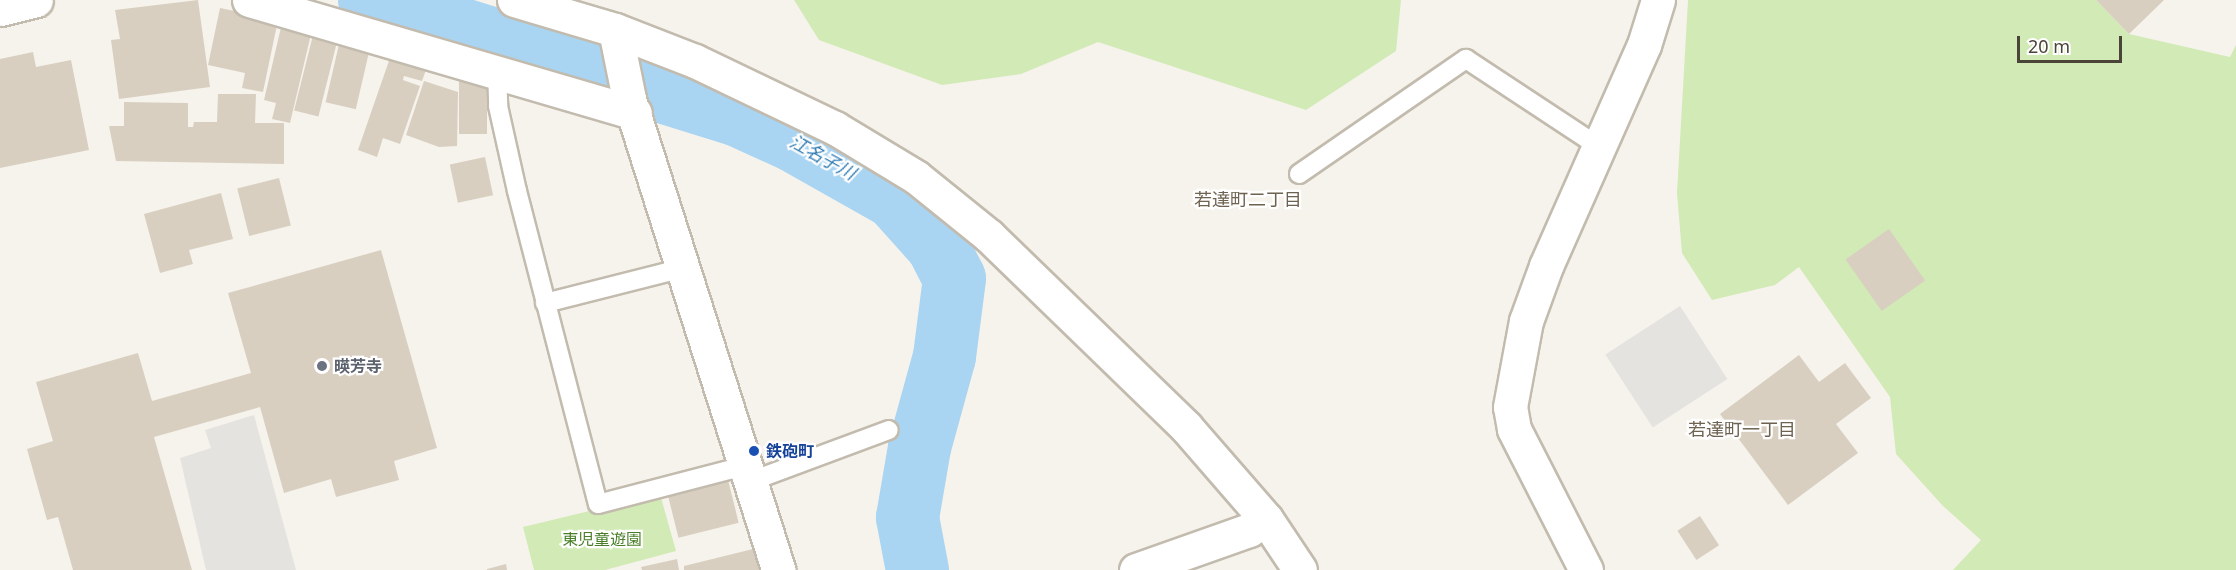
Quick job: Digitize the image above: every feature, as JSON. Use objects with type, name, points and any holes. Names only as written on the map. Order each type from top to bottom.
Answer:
[{"type":"street","points":[[0,9],[36,0]]},
{"type":"street","points":[[249,0],[632,106]]},
{"type":"street","points":[[514,0],[785,102],[916,177],[989,236],[1178,419],[1266,519],[1300,570]]},
{"type":"street","points":[[1586,570],[1514,429],[1510,407],[1526,321],[1598,146],[1644,45],[1658,0]]},
{"type":"street","points":[[616,39],[632,106],[778,570]]},
{"type":"street","points":[[1137,570],[1249,530],[1266,519]]},
{"type":"lane","points":[[1299,174],[1466,59],[1598,146]]},
{"type":"lane","points":[[497,70],[498,106],[545,303],[598,504],[747,474],[889,430]]},
{"type":"lane","points":[[545,303],[683,267]]},
{"type":"green space","points":[[794,0],[1401,0],[1396,51],[1306,110],[1098,42],[1021,74],[942,85],[819,40]]},
{"type":"green space","points":[[1688,0],[2096,0],[2129,34],[2230,57],[2236,45],[2236,570],[1953,570],[1981,540],[1943,506],[1896,454],[1890,397],[1799,267],[1775,285],[1712,300],[1682,253],[1677,193]]},
{"type":"green space","name":"東児童遊園","points":[[660,494],[676,551],[605,570],[534,570],[523,527]]},
{"type":"shaded area","points":[[1680,306],[1727,379],[1653,427],[1605,354]]},
{"type":"shaded area","points":[[254,415],[296,570],[206,570],[180,458],[211,448],[205,430]]},
{"type":"building","points":[[198,0],[210,87],[119,99],[111,40],[120,39],[115,10]]},
{"type":"building","points":[[2096,0],[2164,0],[2129,34]]},
{"type":"building","points":[[220,8],[278,20],[263,92],[242,88],[245,73],[208,65]]},
{"type":"building","points":[[282,23],[312,30],[290,123],[272,119],[276,103],[264,100]]},
{"type":"building","points":[[314,31],[338,37],[318,117],[294,111]]},
{"type":"building","points":[[340,40],[370,47],[356,109],[326,102]]},
{"type":"building","points":[[33,52],[36,67],[71,60],[89,150],[0,168],[0,59]]},
{"type":"building","points":[[391,55],[427,67],[422,81],[404,76],[403,80],[420,86],[400,144],[383,138],[377,157],[358,150]]},
{"type":"building","points":[[424,81],[458,92],[457,146],[439,147],[406,135]]},
{"type":"building","points":[[459,81],[487,81],[487,134],[459,134]]},
{"type":"building","points":[[218,94],[256,94],[255,123],[284,123],[284,164],[116,161],[109,126],[124,126],[124,102],[188,103],[188,127],[193,127],[194,122],[217,122]]},
{"type":"building","points":[[485,157],[493,195],[458,203],[450,164]]},
{"type":"building","points":[[279,178],[291,226],[249,236],[237,188]]},
{"type":"building","points":[[221,193],[233,239],[189,250],[193,264],[160,273],[144,214]]},
{"type":"building","points":[[1889,229],[1925,281],[1882,311],[1846,259]]},
{"type":"building","points":[[381,250],[437,448],[394,461],[399,480],[336,497],[331,479],[284,493],[260,407],[154,437],[192,570],[73,570],[58,517],[47,520],[27,449],[53,441],[36,382],[138,353],[152,401],[251,373],[228,293]]},
{"type":"building","points":[[1799,355],[1819,382],[1845,363],[1871,398],[1836,424],[1858,453],[1788,505],[1720,414]]},
{"type":"building","points":[[728,480],[739,523],[678,538],[668,495]]},
{"type":"building","points":[[1700,516],[1719,545],[1696,560],[1677,531]]},
{"type":"building","points":[[753,549],[759,570],[684,570],[684,566]]},
{"type":"building","points":[[677,559],[679,570],[642,570],[641,567]]},
{"type":"building","points":[[506,564],[507,570],[487,570],[487,569]]},
{"type":"waterway","name":"江名子川","points":[[369,0],[736,114],[793,140],[894,197],[937,245],[954,278],[944,356],[919,447],[907,517],[917,570]]},
{"type":"place","name":"暎芳寺","points":[[322,366]]},
{"type":"place","name":"鉄砲町","points":[[754,451]]},
{"type":"district","name":"若達町二丁目","points":[[1248,199]]},
{"type":"district","name":"若達町一丁目","points":[[1742,429]]}]
